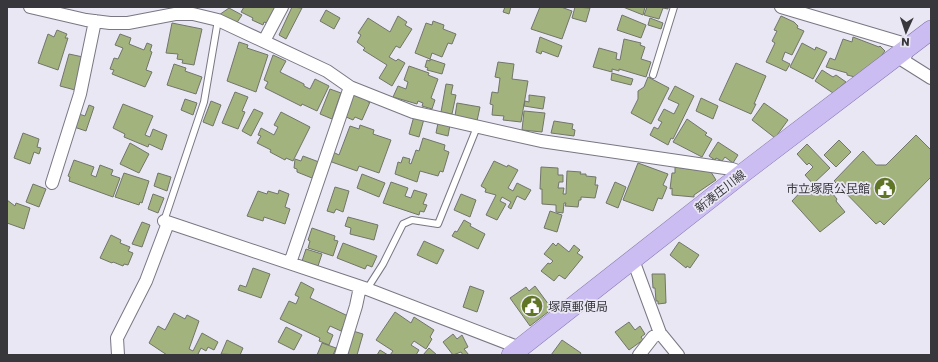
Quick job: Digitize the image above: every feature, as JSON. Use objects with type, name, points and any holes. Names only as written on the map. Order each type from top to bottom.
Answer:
[{"type":"main road","name":"新湊庄川線","points":[[515,351],[743,173],[931,30]]},
{"type":"street","points":[[30,7],[95,21],[128,23],[175,10],[193,14],[218,20],[327,71],[350,87],[413,112],[541,141],[732,169],[743,173]]},
{"type":"street","points":[[264,41],[282,7]]},
{"type":"street","points":[[781,7],[908,46],[904,61],[931,78]]},
{"type":"street","points":[[52,183],[80,94],[95,21]]},
{"type":"street","points":[[290,263],[350,87]]},
{"type":"street","points":[[118,355],[117,338],[146,281],[166,222],[363,288],[515,351]]},
{"type":"street","points":[[633,260],[660,333],[678,355]]},
{"type":"street","points":[[341,355],[363,288]]},
{"type":"street","points":[[639,355],[653,337],[660,333]]},
{"type":"lane","points":[[653,75],[674,7]]},
{"type":"lane","points":[[166,222],[204,102],[218,20]]},
{"type":"lane","points":[[363,288],[383,264],[402,224],[412,220],[438,224],[478,127]]},
{"type":"building","points":[[244,7],[277,7],[269,24],[264,22],[263,25],[252,20],[253,18],[241,12]]},
{"type":"building","points":[[292,7],[302,8],[286,39],[279,35]]},
{"type":"building","points":[[505,7],[511,7],[509,14],[503,12]]},
{"type":"building","points":[[540,7],[561,7],[572,11],[562,39],[531,29]]},
{"type":"building","points":[[575,7],[590,8],[586,22],[572,18]]},
{"type":"building","points":[[623,7],[645,7],[643,15]]},
{"type":"building","points":[[647,7],[668,7],[668,9],[663,8],[659,19],[644,15]]},
{"type":"building","points":[[229,8],[242,15],[236,24],[219,15]]},
{"type":"building","points":[[326,10],[340,18],[334,29],[320,21]]},
{"type":"building","points":[[622,15],[646,25],[641,38],[617,30]]},
{"type":"building","points":[[398,16],[407,22],[405,25],[412,29],[400,48],[396,46],[389,57],[396,61],[398,59],[405,63],[392,86],[379,78],[387,65],[363,50],[365,48],[357,42],[361,35],[358,33],[368,18],[390,32]]},
{"type":"building","points":[[781,16],[794,22],[798,26],[797,28],[804,31],[792,55],[785,52],[782,60],[790,64],[786,71],[766,62],[775,43],[772,41],[777,31],[774,30]]},
{"type":"building","points":[[650,18],[663,23],[661,29],[648,25]]},
{"type":"building","points":[[433,21],[444,25],[443,29],[456,34],[452,44],[448,43],[442,57],[432,53],[430,59],[415,53],[426,23],[432,25]]},
{"type":"building","points":[[172,23],[202,29],[194,65],[182,63],[183,60],[177,59],[178,54],[166,53]]},
{"type":"building","points":[[57,30],[67,34],[65,38],[68,38],[58,70],[38,63],[48,34],[54,37]]},
{"type":"building","points":[[120,34],[131,38],[129,44],[144,50],[147,43],[152,45],[150,51],[152,52],[146,70],[152,72],[145,87],[112,74],[114,70],[110,69],[114,58],[118,59],[123,48],[115,45]]},
{"type":"building","points":[[540,37],[562,46],[558,57],[542,51],[541,54],[536,52]]},
{"type":"building","points":[[853,37],[879,47],[880,46],[885,51],[876,63],[855,77],[826,67],[830,58],[835,60],[843,39],[852,42]]},
{"type":"building","points":[[624,39],[641,43],[640,45],[645,47],[641,59],[651,62],[646,77],[619,69],[619,71],[612,69],[612,72],[593,67],[599,48],[617,53],[616,59],[620,60]]},
{"type":"building","points":[[239,42],[248,45],[247,48],[268,55],[256,92],[227,81]]},
{"type":"building","points":[[802,43],[815,50],[816,47],[827,52],[813,79],[790,67]]},
{"type":"building","points":[[69,54],[83,57],[75,90],[60,86]]},
{"type":"building","points":[[273,55],[286,61],[280,72],[304,84],[304,86],[310,89],[315,79],[329,86],[317,111],[302,104],[301,106],[265,88],[268,82],[264,80]]},
{"type":"building","points":[[430,59],[445,64],[442,74],[427,70],[428,68],[425,67],[427,60],[430,61]]},
{"type":"building","points":[[498,62],[514,64],[512,79],[528,81],[521,122],[503,120],[504,116],[492,115],[493,105],[490,104],[492,92],[498,93],[500,78],[495,77]]},
{"type":"building","points":[[736,63],[766,76],[751,114],[719,100]]},
{"type":"building","points":[[174,64],[186,68],[185,71],[202,77],[196,94],[167,85]]},
{"type":"building","points":[[409,66],[429,73],[428,75],[438,79],[431,98],[435,100],[432,109],[422,106],[423,103],[418,101],[417,104],[393,97],[398,86],[406,89],[408,82],[404,80]]},
{"type":"building","points":[[822,70],[833,77],[836,75],[846,82],[833,93],[815,81]]},
{"type":"building","points":[[612,73],[633,79],[631,85],[611,80]]},
{"type":"building","points":[[648,77],[669,88],[651,124],[631,113],[638,99],[638,91],[644,87]]},
{"type":"building","points":[[446,84],[453,85],[451,94],[456,95],[452,114],[441,112]]},
{"type":"building","points":[[675,86],[694,96],[673,139],[671,138],[668,145],[650,135],[654,127],[658,129],[662,122],[658,120],[664,109],[674,114],[679,104],[668,99]]},
{"type":"building","points":[[330,89],[341,93],[332,119],[320,114]]},
{"type":"building","points":[[235,92],[248,97],[242,111],[245,112],[238,129],[222,123]]},
{"type":"building","points":[[354,94],[369,98],[368,102],[370,102],[362,120],[355,117],[353,120],[344,116]]},
{"type":"building","points":[[529,95],[545,97],[543,109],[524,106],[525,101],[529,102]]},
{"type":"building","points":[[701,98],[718,106],[713,119],[696,111]]},
{"type":"building","points":[[185,99],[197,103],[193,115],[181,110]]},
{"type":"building","points":[[211,101],[221,105],[213,126],[203,122]]},
{"type":"building","points":[[457,103],[480,107],[477,121],[455,116]]},
{"type":"building","points":[[764,103],[788,120],[775,138],[752,120]]},
{"type":"building","points":[[123,104],[153,116],[145,135],[150,137],[153,129],[167,135],[162,150],[149,144],[148,147],[124,137],[125,134],[113,128]]},
{"type":"building","points":[[89,105],[94,107],[86,131],[74,127],[79,114],[85,116]]},
{"type":"building","points":[[254,109],[263,113],[251,136],[242,131]]},
{"type":"building","points":[[524,111],[545,113],[542,132],[522,130]]},
{"type":"building","points":[[281,112],[310,127],[293,161],[286,158],[285,160],[270,152],[271,150],[257,143],[261,136],[258,135],[261,128],[274,135],[278,127],[274,125]]},
{"type":"building","points":[[414,116],[424,119],[419,137],[409,134]]},
{"type":"building","points":[[687,119],[707,133],[705,135],[712,139],[702,157],[673,142]]},
{"type":"building","points":[[554,121],[573,124],[572,129],[575,130],[574,136],[551,133]]},
{"type":"building","points":[[438,123],[450,125],[448,136],[436,133]]},
{"type":"building","points":[[360,125],[374,130],[373,134],[391,140],[379,173],[359,166],[357,171],[329,161],[333,152],[339,155],[350,126],[359,129]]},
{"type":"building","points":[[23,133],[39,139],[37,147],[41,148],[39,154],[34,152],[30,164],[14,158]]},
{"type":"building","points":[[916,135],[931,150],[931,177],[884,225],[880,221],[876,224],[834,181],[863,151],[876,165],[886,165]]},
{"type":"building","points":[[423,138],[445,145],[444,150],[449,152],[443,172],[440,171],[438,176],[420,171],[417,182],[395,174],[398,162],[401,163],[403,157],[410,159],[409,163],[411,164],[416,150],[419,151]]},
{"type":"building","points":[[839,140],[851,152],[836,167],[824,155]]},
{"type":"building","points":[[718,142],[738,155],[733,163],[725,157],[722,161],[716,158],[715,160],[709,156]]},
{"type":"building","points":[[130,143],[149,154],[139,173],[120,164]]},
{"type":"building","points":[[807,144],[830,168],[813,184],[805,175],[813,167],[809,163],[807,165],[797,154]]},
{"type":"building","points":[[303,156],[319,162],[312,178],[297,172],[297,169],[294,168],[295,159],[301,161]]},
{"type":"building","points":[[74,160],[94,167],[91,175],[96,177],[100,165],[113,170],[111,175],[120,178],[113,197],[69,181],[70,177],[68,176]]},
{"type":"building","points":[[494,161],[518,170],[508,188],[513,191],[517,183],[531,190],[525,200],[517,196],[511,209],[508,207],[511,202],[502,197],[500,201],[506,204],[497,220],[486,215],[496,195],[485,192],[486,189],[481,186]]},
{"type":"building","points":[[638,163],[668,174],[663,185],[667,187],[662,199],[658,198],[653,211],[623,200]]},
{"type":"building","points":[[541,167],[558,168],[558,175],[563,175],[563,182],[559,182],[558,188],[564,188],[563,194],[566,194],[567,171],[581,172],[580,174],[596,177],[595,185],[598,185],[595,198],[581,197],[578,207],[565,206],[566,203],[564,203],[563,213],[556,212],[556,205],[542,204],[542,189],[540,189]]},
{"type":"building","points":[[675,167],[711,172],[716,180],[694,195],[694,197],[672,195],[672,188],[670,189],[672,173],[675,173]]},
{"type":"building","points":[[124,173],[149,181],[142,203],[140,202],[139,205],[115,197]]},
{"type":"building","points":[[158,173],[171,177],[167,191],[154,186]]},
{"type":"building","points":[[362,174],[385,183],[379,197],[357,188]]},
{"type":"building","points":[[391,182],[408,188],[405,196],[411,198],[414,190],[427,194],[423,204],[427,205],[424,212],[420,211],[419,215],[383,203]]},
{"type":"building","points":[[615,182],[626,187],[618,208],[606,203]]},
{"type":"building","points":[[33,184],[46,189],[39,207],[26,202]]},
{"type":"building","points":[[808,184],[814,191],[819,186],[828,196],[832,193],[837,199],[836,201],[845,212],[820,232],[792,201]]},
{"type":"building","points":[[335,187],[349,191],[343,212],[336,209],[334,213],[327,211]]},
{"type":"building","points":[[279,190],[289,194],[285,207],[290,209],[285,224],[264,217],[263,221],[247,216],[258,191],[267,194],[268,191],[278,194]]},
{"type":"building","points":[[153,194],[164,198],[158,213],[148,209]]},
{"type":"building","points":[[461,194],[476,200],[470,217],[454,210]]},
{"type":"building","points":[[7,200],[15,206],[16,203],[30,208],[24,229],[7,223]]},
{"type":"building","points":[[550,211],[562,215],[557,232],[544,228]]},
{"type":"building","points":[[348,217],[378,225],[374,240],[350,234],[351,228],[345,226]]},
{"type":"building","points":[[464,220],[471,224],[470,226],[485,234],[478,249],[452,236],[455,231],[457,232]]},
{"type":"building","points":[[142,222],[150,225],[142,247],[132,244]]},
{"type":"building","points":[[312,228],[335,236],[334,240],[338,241],[333,256],[308,248],[310,241],[308,240]]},
{"type":"building","points":[[111,235],[121,240],[120,243],[130,247],[128,251],[133,253],[128,265],[124,264],[123,266],[100,258]]},
{"type":"building","points":[[424,241],[444,250],[437,264],[417,255]]},
{"type":"building","points":[[679,242],[699,255],[690,268],[687,266],[686,268],[670,255]]},
{"type":"building","points":[[343,243],[377,256],[372,267],[367,265],[365,269],[337,258]]},
{"type":"building","points":[[553,243],[556,246],[558,243],[569,252],[574,245],[580,250],[577,253],[583,257],[565,279],[559,275],[554,281],[541,271],[548,263],[550,264],[553,261],[544,254]]},
{"type":"building","points":[[306,249],[322,254],[318,266],[302,261]]},
{"type":"building","points":[[253,268],[270,274],[261,298],[238,290],[240,285],[246,287]]},
{"type":"building","points":[[652,274],[665,274],[666,303],[658,304],[658,301],[656,301]]},
{"type":"building","points":[[301,282],[314,289],[310,298],[348,316],[341,331],[330,326],[327,332],[333,335],[329,345],[319,341],[320,338],[280,319],[289,301],[296,304],[299,297],[295,295]]},
{"type":"building","points":[[470,286],[484,291],[477,312],[463,307]]},
{"type":"building","points":[[535,286],[552,309],[530,326],[510,298],[526,287],[529,291]]},
{"type":"building","points":[[395,312],[411,323],[414,317],[434,330],[430,337],[432,339],[426,349],[414,341],[411,345],[419,350],[416,355],[390,355],[393,351],[376,340]]},
{"type":"building","points":[[174,313],[185,319],[187,315],[199,321],[189,349],[193,351],[202,333],[218,342],[214,350],[208,347],[206,351],[201,348],[198,354],[200,355],[167,355],[149,343],[158,326],[165,330]]},
{"type":"building","points":[[629,322],[635,330],[640,326],[645,334],[641,337],[643,340],[629,350],[615,332]]},
{"type":"building","points":[[286,327],[302,335],[294,350],[278,342]]},
{"type":"building","points":[[353,331],[363,334],[357,355],[345,355]]},
{"type":"building","points":[[453,334],[457,339],[462,335],[468,347],[464,349],[469,355],[463,355],[461,352],[453,355],[443,342]]},
{"type":"building","points":[[227,340],[243,348],[240,355],[221,354]]},
{"type":"building","points":[[562,340],[581,353],[580,355],[551,355]]},
{"type":"building","points":[[322,343],[336,348],[333,355],[317,355]]},
{"type":"building","points":[[429,348],[437,355],[423,355]]},
{"type":"building","points":[[380,350],[388,355],[377,355]]},
{"type":"place","name":"市立塚原公民館","points":[[885,188]]},
{"type":"place","name":"塚原郵便局","points":[[532,306]]}]
